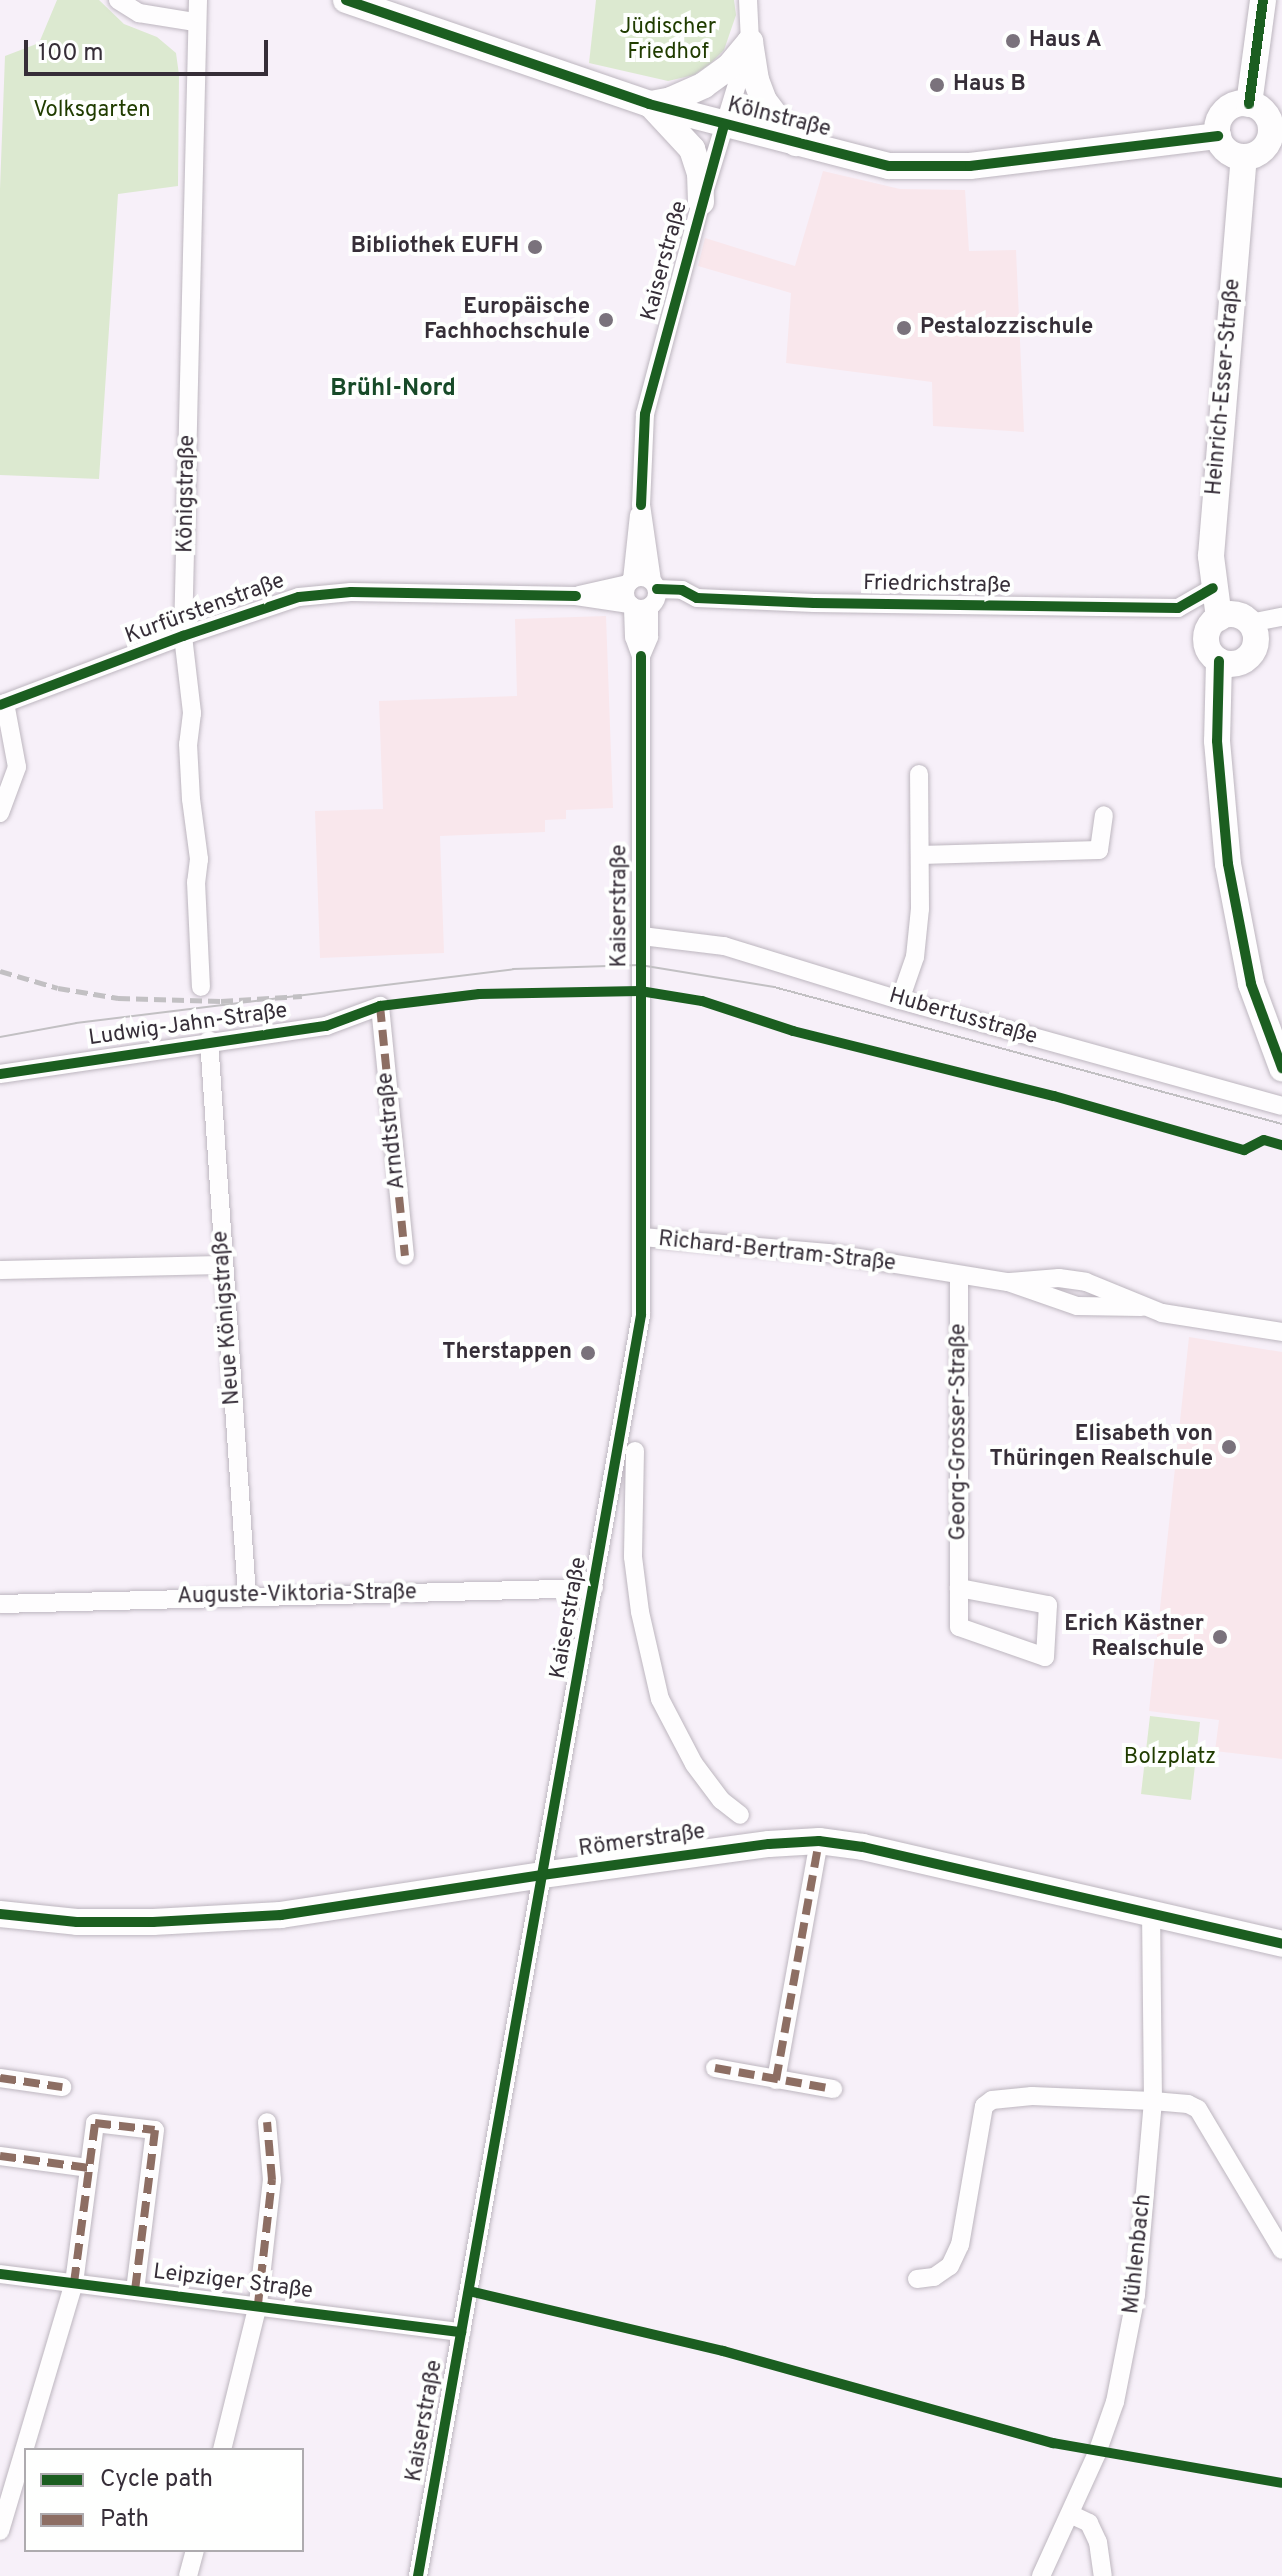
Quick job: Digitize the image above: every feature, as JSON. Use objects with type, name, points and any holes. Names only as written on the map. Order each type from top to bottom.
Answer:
[{"type":"main road","name":"Kölnstraße","points":[[346,0],[649,104],[889,166],[970,166],[1218,136]]},
{"type":"main road","points":[[1249,104],[1263,0]]},
{"type":"main road","points":[[649,104],[671,100],[704,85],[729,67],[750,42]]},
{"type":"main road","points":[[750,42],[764,101],[796,143]]},
{"type":"main road","points":[[1240,103],[1263,111],[1276,133],[1265,147],[1244,157],[1230,153],[1218,136],[1225,111],[1240,103]]},
{"type":"main road","points":[[649,104],[692,149],[700,173],[701,202]]},
{"type":"main road","name":"Heinrich-Esser-Straße","points":[[1219,618],[1213,588],[1215,499],[1244,157]]},
{"type":"main road","points":[[1230,614],[1250,623],[1256,638],[1251,654],[1238,663],[1219,661],[1209,651],[1206,641],[1209,627],[1219,618],[1230,614]]},
{"type":"main road","points":[[1219,661],[1217,741],[1228,864],[1251,984],[1282,1068]]},
{"type":"main road","name":"Römerstraße","points":[[0,1914],[77,1922],[266,1917],[542,1875],[769,1844],[819,1841],[863,1847],[1282,1944]]},
{"type":"street","points":[[118,0],[139,13],[195,22]]},
{"type":"street","name":"Königstraße","points":[[198,0],[195,22],[196,116],[183,636],[192,713],[188,744],[199,859],[196,882],[201,987]]},
{"type":"street","points":[[748,0],[750,42]]},
{"type":"street","name":"Kaiserstraße","points":[[630,582],[641,505],[645,414],[701,202],[750,42]]},
{"type":"street","name":"Kaiserstraße","points":[[641,505],[654,585]]},
{"type":"street","points":[[642,577],[654,585],[656,600],[637,606],[625,594],[630,582],[642,577]]},
{"type":"street","name":"Kurfürstenstraße","points":[[576,596],[630,582]]},
{"type":"street","name":"Friedrichstraße","points":[[654,585],[682,590],[697,598],[1178,608],[1213,588]]},
{"type":"street","name":"Kurfürstenstraße","points":[[2,704],[183,636],[299,597],[351,592],[576,596],[637,606]]},
{"type":"street","name":"Kaiserstraße","points":[[418,2576],[641,1315],[641,656],[649,637],[637,606]]},
{"type":"street","points":[[1250,623],[1282,617]]},
{"type":"street","points":[[0,813],[17,767],[2,704]]},
{"type":"street","points":[[900,1000],[915,957],[920,855],[919,774]]},
{"type":"street","points":[[920,855],[1099,850],[1104,815]]},
{"type":"street","name":"Hubertusstraße","points":[[642,936],[724,946],[900,1000],[1282,1106]]},
{"type":"street","name":"Ludwig-Jahn-Straße","points":[[0,1074],[209,1040],[326,1026],[380,1006]]},
{"type":"street","name":"Arndtstraße","points":[[380,1006],[405,1256]]},
{"type":"street","name":"Neue Königstraße","points":[[209,1040],[247,1596]]},
{"type":"street","name":"Richard-Bertram-Straße","points":[[642,1237],[828,1253],[1008,1282],[1077,1306],[1141,1307],[1229,1326],[1282,1332]]},
{"type":"street","points":[[0,1270],[223,1265]]},
{"type":"street","name":"Georg-Grosser-Straße","points":[[959,1275],[959,1588],[959,1627],[1045,1657],[1048,1605],[959,1588]]},
{"type":"street","points":[[635,1451],[633,1557],[640,1612],[660,1699],[694,1764],[721,1800],[740,1815]]},
{"type":"street","points":[[601,1553],[633,1557]]},
{"type":"street","name":"Auguste-Viktoria-Straße","points":[[0,1604],[594,1588]]},
{"type":"street","points":[[776,2080],[819,1841]]},
{"type":"street","name":"Mühlenbach","points":[[1041,2576],[1097,2453],[1115,2402],[1126,2356],[1136,2295],[1153,2101],[1151,1915]]},
{"type":"street","points":[[715,2068],[833,2089]]},
{"type":"street","points":[[0,2078],[62,2087]]},
{"type":"street","points":[[917,2279],[934,2277],[950,2266],[960,2245],[984,2106],[992,2100],[1032,2096],[1153,2101],[1188,2104],[1198,2109],[1282,2250]]},
{"type":"street","points":[[222,2448],[258,2304],[272,2180],[267,2122]]},
{"type":"street","points":[[25,2448],[74,2283],[95,2123],[155,2130],[135,2290]]},
{"type":"street","points":[[0,2156],[89,2168]]},
{"type":"street","name":"Leipziger Straße","points":[[0,2274],[258,2304],[461,2332]]},
{"type":"street","points":[[0,2531],[24,2451]]},
{"type":"street","points":[[1070,2514],[1089,2523],[1098,2542],[1103,2576]]},
{"type":"street","points":[[188,2576],[194,2552]]},
{"type":"shaded area","name":"Pestalozzischule","points":[[823,171],[900,189],[965,190],[969,251],[1016,250],[1024,432],[933,426],[932,382],[786,363],[791,293],[698,266],[705,238],[795,266]]},
{"type":"shaded area","points":[[606,616],[613,808],[566,810],[566,819],[545,820],[545,832],[440,836],[444,953],[320,958],[315,811],[383,809],[379,701],[517,696],[515,619]]},
{"type":"shaded area","points":[[1189,1337],[1282,1352],[1282,1759],[1215,1751],[1219,1720],[1149,1711]]},
{"type":"green space","name":"Volksgarten","points":[[57,0],[99,0],[124,24],[157,37],[176,53],[179,75],[178,186],[118,194],[99,479],[0,475],[0,189],[5,56],[39,43]]},
{"type":"green space","name":"Jüdischer Friedhof","points":[[596,0],[734,0],[736,15],[724,50],[711,63],[694,75],[668,81],[589,63]]},
{"type":"green space","name":"Bolzplatz","points":[[1150,1716],[1200,1722],[1191,1800],[1141,1794]]},
{"type":"tram line","points":[[0,1037],[76,1023],[513,969],[640,965],[774,987],[1282,1124]]},
{"type":"railway","points":[[0,971],[58,988],[118,998],[221,1001],[302,996]]},
{"type":"marked path","points":[[380,1006],[405,1256]]},
{"type":"marked path","points":[[776,2080],[819,1841]]},
{"type":"marked path","points":[[715,2068],[833,2089]]},
{"type":"marked path","points":[[0,2078],[62,2087]]},
{"type":"marked path","points":[[258,2304],[272,2180],[267,2122]]},
{"type":"marked path","points":[[74,2283],[95,2123],[155,2130],[135,2290]]},
{"type":"marked path","points":[[0,2156],[89,2168]]},
{"type":"cycle path","points":[[346,0],[649,104],[889,166],[970,166],[1218,136]]},
{"type":"cycle path","points":[[1249,104],[1263,0]]},
{"type":"cycle path","points":[[641,505],[645,414],[724,125]]},
{"type":"cycle path","points":[[657,589],[682,590],[697,598],[814,603],[1178,608],[1213,588]]},
{"type":"cycle path","points":[[0,705],[183,636],[299,597],[351,592],[576,596]]},
{"type":"cycle path","points":[[418,2576],[641,1315],[641,656]]},
{"type":"cycle path","points":[[1219,661],[1217,741],[1228,864],[1251,984],[1282,1068]]},
{"type":"cycle path","points":[[0,1074],[326,1026],[380,1006],[479,994],[640,991],[702,1001],[793,1031],[1054,1096],[1244,1150],[1264,1140],[1282,1145]]},
{"type":"cycle path","points":[[0,1914],[77,1922],[153,1922],[281,1915],[542,1875],[769,1844],[819,1841],[863,1847],[1282,1944]]},
{"type":"cycle path","points":[[0,2274],[461,2332]]},
{"type":"cycle path","points":[[469,2291],[723,2351],[1053,2443],[1282,2483]]},
{"type":"place","name":"Haus A","points":[[1013,41]]},
{"type":"place","name":"Haus B","points":[[937,85]]},
{"type":"place","name":"Bibliothek EUFH","points":[[535,247]]},
{"type":"place","name":"Europäische Fachhochschule","points":[[606,320]]},
{"type":"place","name":"Pestalozzischule","points":[[904,328]]},
{"type":"place","name":"Therstappen","points":[[588,1353]]},
{"type":"place","name":"Elisabeth von Thüringen Realschule","points":[[1229,1447]]},
{"type":"place","name":"Erich Kästner Realschule","points":[[1220,1637]]},
{"type":"district","name":"Brühl-Nord","points":[[393,390]]}]
